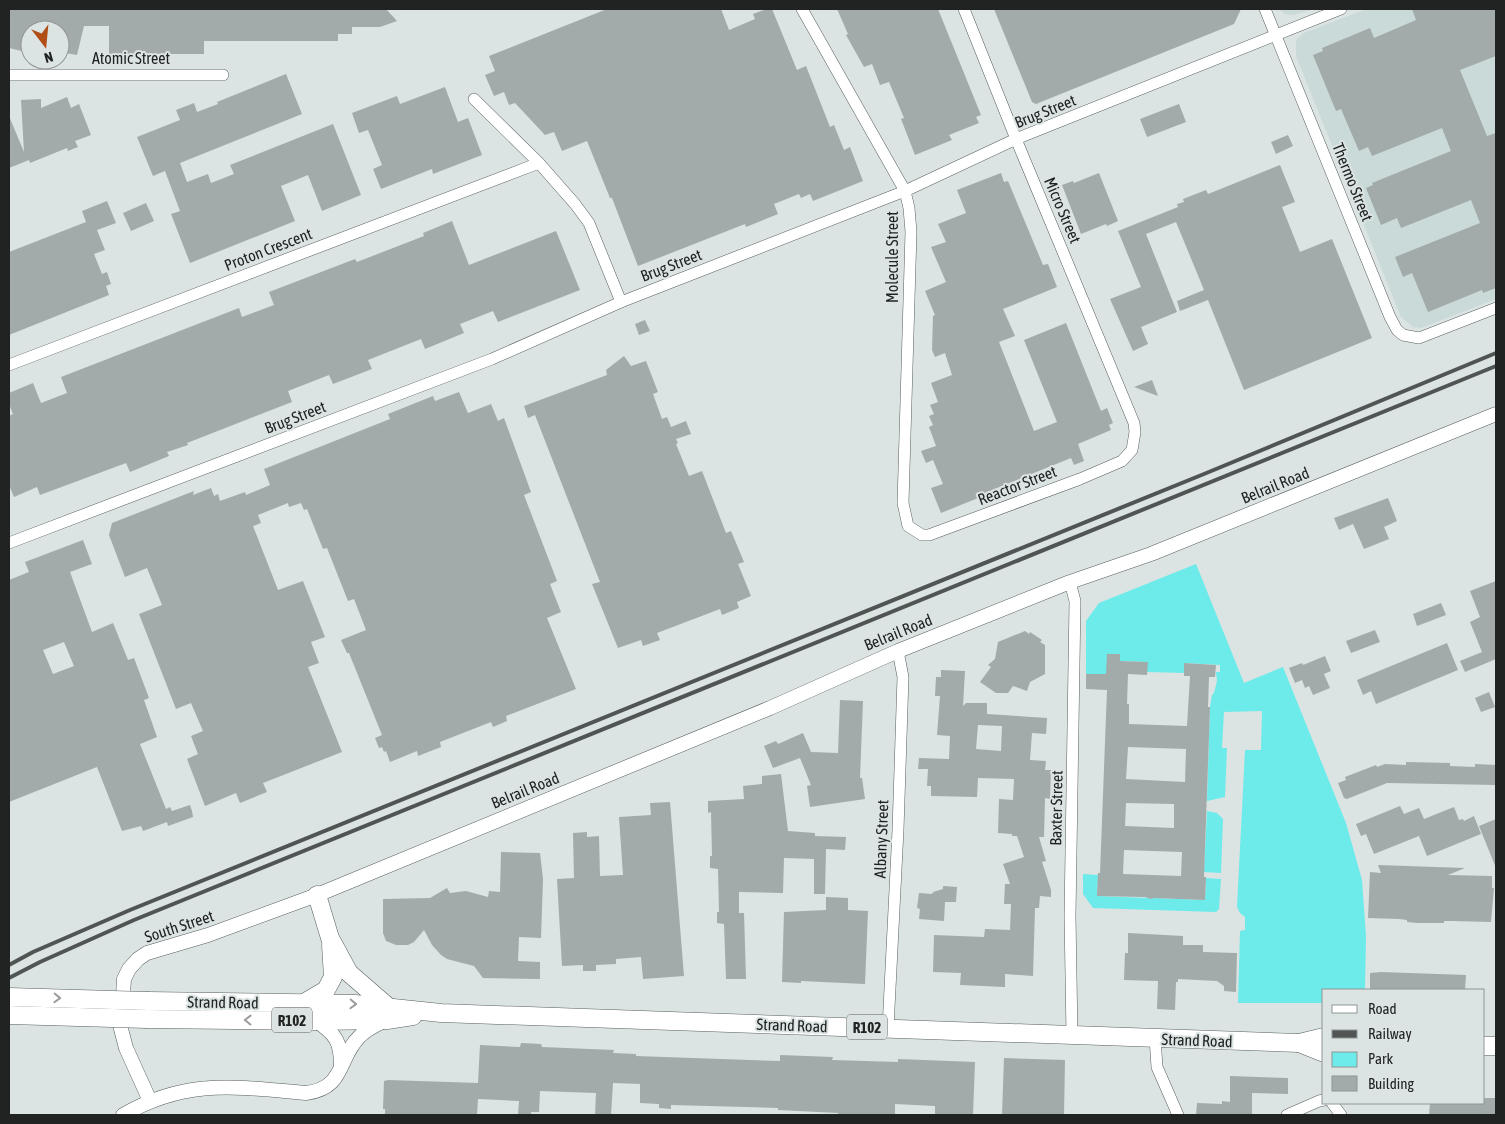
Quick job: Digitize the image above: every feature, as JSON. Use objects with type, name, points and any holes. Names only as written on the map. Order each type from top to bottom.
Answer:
[{"type":"main road","points":[[317,895],[330,938],[349,973],[387,1013]]},
{"type":"main road","points":[[304,1003],[326,990],[333,977],[330,938]]},
{"type":"main road","name":"Strand Road","points":[[9,997],[304,1003],[387,1013]]},
{"type":"main road","name":"Strand Road","points":[[9,1015],[316,1021],[387,1013],[436,1013],[1299,1043],[1322,1037]]},
{"type":"main road","name":"Strand Road","points":[[1299,1043],[1322,1052]]},
{"type":"street","name":"Molecule Street","points":[[802,9],[905,191],[909,208],[911,232],[902,502]]},
{"type":"street","name":"Micro Street","points":[[964,9],[1016,140],[1134,423]]},
{"type":"street","name":"Thermo Street","points":[[1265,9],[1390,317],[1397,330],[1403,335],[1419,338],[1496,308]]},
{"type":"street","name":"Brug Street","points":[[9,544],[492,359],[621,302],[905,191],[1016,140],[1341,9]]},
{"type":"street","name":"Atomic Street","points":[[9,75],[223,75]]},
{"type":"street","points":[[474,99],[539,163],[589,223],[621,302]]},
{"type":"street","name":"Proton Crescent","points":[[9,365],[539,163]]},
{"type":"street","name":"Belrail Road","points":[[317,895],[770,708],[898,651],[1070,582],[1151,554],[1496,414]]},
{"type":"street","name":"Reactor Street","points":[[902,502],[906,521],[912,530],[922,535],[939,532],[1122,460],[1132,450],[1135,432],[1134,423]]},
{"type":"street","name":"Baxter Street","points":[[1070,582],[1075,600],[1070,916],[1072,1035]]},
{"type":"street","name":"Albany Street","points":[[888,1028],[898,830],[903,677],[898,651]]},
{"type":"street","name":"South Street","points":[[150,1101],[126,1048],[121,1028],[124,979],[138,959],[147,953],[208,935],[317,895]]},
{"type":"street","points":[[123,1115],[150,1101],[177,1092],[214,1087],[306,1093],[318,1091],[334,1080],[359,1036],[387,1013]]},
{"type":"street","points":[[316,1021],[330,1030],[340,1044],[342,1066]]},
{"type":"street","points":[[1155,1038],[1157,1068],[1178,1115]]},
{"type":"street","points":[[1286,1115],[1322,1100]]},
{"type":"street","points":[[1333,1104],[1341,1115]]},
{"type":"shaded area","points":[[1279,9],[1314,9],[1293,15],[1285,14]]},
{"type":"shaded area","points":[[1366,9],[1496,9],[1496,299],[1421,328],[1413,327],[1401,317],[1296,56],[1297,39],[1304,33]]},
{"type":"green space","points":[[1196,564],[1244,683],[1283,667],[1346,823],[1362,880],[1366,936],[1365,989],[1322,989],[1322,1003],[1238,1003],[1240,931],[1245,930],[1245,917],[1237,907],[1245,750],[1261,750],[1262,711],[1224,712],[1222,748],[1227,748],[1225,797],[1207,801],[1210,707],[1217,681],[1216,672],[1220,672],[1220,665],[1185,663],[1184,673],[1147,672],[1147,662],[1120,661],[1120,654],[1107,654],[1107,660],[1110,660],[1110,676],[1086,674],[1086,621],[1099,603]]},
{"type":"green space","points":[[1207,811],[1217,813],[1223,819],[1221,873],[1204,872]]},
{"type":"green space","points":[[1083,874],[1098,875],[1097,896],[1151,899],[1205,900],[1206,878],[1221,879],[1219,909],[1216,912],[1093,908],[1083,894]]},
{"type":"building","points":[[9,9],[386,9],[397,21],[380,27],[352,27],[352,34],[338,34],[338,41],[204,41],[204,54],[109,54],[109,26],[84,26],[77,55],[70,54],[70,20],[20,20],[20,51],[9,48]]},
{"type":"building","points":[[607,9],[721,9],[729,30],[755,19],[753,14],[772,9],[797,70],[806,66],[830,127],[834,125],[844,150],[850,147],[863,181],[813,201],[810,194],[801,198],[799,194],[774,204],[778,214],[746,227],[745,224],[638,266],[612,198],[610,198],[587,141],[562,151],[554,132],[545,135],[515,103],[509,105],[504,92],[494,96],[485,75],[495,71],[489,56]]},
{"type":"building","points":[[837,9],[938,9],[981,115],[976,117],[979,123],[949,135],[952,140],[915,155],[901,119],[904,118],[889,82],[880,85],[872,64],[864,67],[846,35],[848,34]]},
{"type":"building","points":[[994,9],[1241,9],[1234,24],[1036,104],[1032,102]]},
{"type":"building","points":[[1412,9],[1496,9],[1496,56],[1460,70],[1487,136],[1496,133],[1496,288],[1483,293],[1482,290],[1428,312],[1412,273],[1403,277],[1395,257],[1480,223],[1471,200],[1401,228],[1397,218],[1381,225],[1366,188],[1373,185],[1372,183],[1451,151],[1442,128],[1372,156],[1368,147],[1359,151],[1341,109],[1336,111],[1313,55],[1323,51],[1322,48],[1370,28],[1374,38],[1416,20]]},
{"type":"building","points":[[286,74],[302,114],[180,163],[187,182],[208,174],[211,183],[234,174],[230,165],[333,124],[361,195],[322,211],[308,175],[281,186],[295,221],[190,263],[171,214],[180,211],[165,171],[153,176],[137,137],[180,120],[176,110],[194,103],[197,112]]},
{"type":"building","points":[[445,87],[458,122],[468,118],[482,155],[433,174],[432,169],[381,189],[373,169],[382,165],[368,130],[359,133],[352,113],[397,96],[400,104]]},
{"type":"building","points":[[67,97],[71,108],[79,104],[91,135],[75,141],[78,147],[68,151],[67,148],[30,163],[29,160],[9,168],[9,116],[24,152],[21,100],[41,99],[41,108]]},
{"type":"building","points":[[1179,104],[1186,122],[1147,137],[1140,119]]},
{"type":"building","points":[[1288,135],[1293,146],[1276,154],[1271,142]]},
{"type":"building","points":[[1280,165],[1295,202],[1282,207],[1300,252],[1332,239],[1372,338],[1244,390],[1208,300],[1180,311],[1177,301],[1204,290],[1176,222],[1146,234],[1177,312],[1141,327],[1148,344],[1133,351],[1110,299],[1141,287],[1118,231],[1178,207],[1177,204],[1184,202],[1183,199],[1206,190],[1208,194]]},
{"type":"building","points":[[1001,173],[1004,182],[1008,181],[1043,265],[1048,264],[1057,287],[1003,309],[1015,336],[999,342],[1034,431],[1057,422],[1024,340],[1066,323],[1101,411],[1107,408],[1113,423],[1109,425],[1111,430],[1078,444],[1084,461],[1074,465],[1071,458],[977,496],[978,498],[941,513],[931,488],[943,484],[933,460],[926,463],[921,451],[936,446],[929,427],[933,425],[929,416],[934,414],[930,405],[938,402],[931,383],[952,375],[945,353],[935,357],[932,350],[933,316],[935,315],[925,291],[946,282],[931,247],[946,242],[938,224],[966,213],[957,190]]},
{"type":"building","points":[[1099,173],[1118,221],[1081,234],[1062,185],[1073,181],[1074,183]]},
{"type":"building","points":[[107,201],[116,223],[97,230],[105,250],[94,254],[102,274],[107,272],[111,284],[106,286],[109,295],[9,335],[9,252],[86,222],[82,211]]},
{"type":"building","points":[[146,203],[154,221],[131,231],[123,213]]},
{"type":"building","points":[[452,221],[469,265],[556,231],[580,290],[498,322],[493,311],[460,324],[464,333],[425,349],[421,339],[368,360],[372,369],[333,384],[329,375],[288,391],[292,402],[187,443],[188,445],[167,452],[169,456],[130,472],[126,463],[40,495],[37,487],[14,497],[9,485],[9,416],[13,414],[9,404],[9,393],[33,383],[41,403],[67,393],[61,377],[239,308],[242,317],[274,305],[269,292],[355,259],[357,262],[424,236],[423,233]]},
{"type":"building","points":[[645,320],[650,331],[639,335],[635,324]]},
{"type":"building","points":[[624,356],[631,366],[646,361],[658,392],[653,394],[662,419],[667,417],[671,427],[686,421],[691,434],[676,439],[678,443],[676,444],[689,476],[702,471],[726,533],[731,531],[744,562],[738,564],[751,596],[737,602],[739,608],[722,615],[720,609],[657,633],[660,640],[643,646],[641,640],[618,648],[592,584],[600,582],[535,415],[528,418],[524,406],[607,375],[606,370]]},
{"type":"building","points":[[1152,380],[1158,396],[1134,387]]},
{"type":"building","points":[[459,392],[468,413],[491,404],[498,421],[504,418],[531,492],[524,495],[557,581],[550,584],[561,612],[547,618],[576,689],[506,716],[507,721],[493,727],[491,722],[440,742],[441,747],[418,756],[417,751],[390,762],[386,751],[384,752],[382,747],[379,748],[375,738],[382,735],[349,653],[347,653],[341,640],[366,630],[354,599],[348,601],[327,548],[323,549],[307,509],[304,510],[301,503],[289,507],[288,503],[258,515],[261,523],[253,526],[278,590],[303,581],[325,637],[311,642],[319,663],[308,667],[342,752],[263,783],[267,792],[240,803],[236,793],[205,806],[187,759],[198,754],[191,736],[203,731],[191,703],[176,709],[139,614],[162,605],[147,568],[125,577],[109,535],[112,523],[194,491],[193,495],[211,488],[214,496],[218,494],[220,501],[245,492],[246,495],[270,485],[264,469],[390,419],[388,414],[433,396],[435,401]]},
{"type":"building","points":[[1388,498],[1397,521],[1384,527],[1389,539],[1364,549],[1353,524],[1339,530],[1334,518]]},
{"type":"building","points":[[83,540],[92,564],[70,572],[92,632],[113,623],[128,660],[134,658],[149,698],[144,700],[157,737],[140,744],[166,809],[170,807],[172,811],[190,805],[193,817],[168,826],[167,822],[143,831],[141,826],[122,831],[97,767],[9,802],[9,580],[29,572],[25,562]],"holes":[[[64,642],[74,666],[53,674],[43,650]]]},
{"type":"building","points":[[1496,581],[1496,659],[1465,672],[1460,661],[1482,652],[1470,622],[1480,617],[1470,591]]},
{"type":"building","points":[[1441,603],[1446,615],[1417,626],[1413,614]]},
{"type":"building","points":[[1375,630],[1380,642],[1351,653],[1346,641]]},
{"type":"building","points":[[1025,631],[1042,640],[1040,642],[1045,645],[1045,674],[1030,682],[1027,691],[1013,686],[1008,693],[996,693],[980,682],[991,667],[988,665],[995,659],[998,642]]},
{"type":"building","points":[[1447,643],[1458,670],[1376,704],[1371,691],[1363,695],[1357,680]]},
{"type":"building","points":[[1107,654],[1120,654],[1120,661],[1148,662],[1147,675],[1128,674],[1127,704],[1129,704],[1129,724],[1187,726],[1190,676],[1184,676],[1184,663],[1216,665],[1215,677],[1209,677],[1208,707],[1210,707],[1204,877],[1206,877],[1205,900],[1097,896],[1098,873],[1100,873],[1107,690],[1086,689],[1086,674],[1106,674]],"holes":[[[1128,747],[1186,749],[1185,782],[1126,779]],[[1126,803],[1174,804],[1174,828],[1125,826]],[[1124,850],[1182,852],[1181,876],[1123,874]]]},
{"type":"building","points":[[1325,656],[1331,671],[1324,674],[1330,688],[1313,695],[1309,686],[1305,688],[1302,680],[1295,683],[1289,668],[1302,663],[1303,665]]},
{"type":"building","points":[[941,670],[965,671],[963,706],[966,703],[987,703],[987,714],[1047,718],[1046,734],[1032,733],[1030,760],[1046,761],[1045,770],[1051,770],[1050,799],[1045,798],[1044,837],[1039,837],[1046,861],[1042,862],[1051,890],[1051,897],[1040,896],[1039,908],[1035,908],[1033,976],[1005,974],[1005,987],[960,985],[961,973],[933,972],[934,935],[984,937],[985,929],[1010,930],[1011,904],[1004,904],[1005,884],[1010,884],[1003,864],[1024,857],[1017,836],[998,833],[999,799],[1013,800],[1014,779],[978,778],[977,797],[931,796],[931,786],[927,786],[928,769],[918,769],[919,758],[949,759],[950,736],[937,735],[940,696],[935,696],[936,677],[941,677]],"holes":[[[978,725],[1002,726],[1001,751],[976,749]]]},
{"type":"building","points":[[1489,692],[1495,707],[1481,712],[1475,698]]},
{"type":"building","points":[[840,700],[863,701],[860,778],[862,778],[865,799],[810,807],[807,786],[811,785],[800,758],[773,768],[764,746],[776,741],[778,744],[803,733],[811,752],[838,753]]},
{"type":"building","points":[[1406,762],[1450,763],[1450,766],[1475,767],[1475,764],[1496,765],[1496,785],[1387,783],[1347,799],[1344,798],[1338,783],[1346,780],[1345,777],[1376,765],[1377,767],[1385,764],[1406,765]]},
{"type":"building","points":[[781,774],[788,831],[815,833],[815,836],[846,837],[845,850],[826,849],[825,894],[814,894],[814,859],[784,858],[783,893],[739,892],[739,913],[744,913],[746,979],[726,979],[724,924],[717,923],[717,912],[719,912],[718,869],[710,868],[710,856],[712,856],[711,812],[708,813],[708,801],[744,799],[743,786],[762,784],[762,776]]},
{"type":"building","points":[[670,802],[684,976],[643,979],[641,957],[616,959],[616,964],[596,965],[596,971],[583,971],[583,965],[562,966],[557,879],[574,878],[573,833],[587,832],[587,837],[599,836],[600,876],[623,875],[619,817],[651,815],[650,803]]},
{"type":"building","points":[[1400,806],[1404,814],[1419,808],[1424,819],[1454,807],[1459,820],[1463,819],[1464,821],[1474,816],[1481,834],[1427,856],[1419,836],[1374,854],[1366,834],[1361,836],[1356,824]]},
{"type":"building","points":[[1496,819],[1496,868],[1479,826]]},
{"type":"building","points":[[501,852],[540,853],[543,879],[541,938],[519,937],[518,961],[540,962],[540,979],[483,978],[474,966],[447,959],[441,955],[432,945],[424,930],[414,942],[408,945],[396,945],[386,941],[383,933],[383,899],[430,898],[447,888],[450,893],[466,891],[488,897],[489,891],[500,892]]},
{"type":"building","points":[[1378,865],[1465,868],[1448,875],[1492,876],[1492,888],[1494,888],[1491,922],[1444,921],[1444,923],[1418,923],[1399,919],[1368,918],[1370,872],[1381,873]]},
{"type":"building","points":[[943,886],[957,887],[956,902],[945,902],[944,921],[919,919],[920,909],[917,908],[919,893],[932,894],[943,889]]},
{"type":"building","points":[[826,897],[848,898],[848,910],[868,911],[865,984],[782,982],[784,912],[826,910]]},
{"type":"building","points":[[1128,933],[1183,936],[1183,945],[1203,945],[1203,952],[1237,953],[1236,992],[1224,991],[1224,986],[1217,981],[1178,979],[1178,982],[1176,982],[1175,1010],[1157,1009],[1158,981],[1124,980],[1125,953],[1128,953]]},
{"type":"building","points":[[1370,973],[1466,975],[1465,989],[1370,989]]},
{"type":"building","points":[[521,1043],[541,1044],[542,1047],[614,1050],[613,1053],[636,1054],[636,1056],[780,1061],[780,1055],[833,1057],[832,1060],[898,1062],[898,1059],[975,1062],[973,1115],[935,1115],[935,1106],[895,1104],[895,1115],[838,1115],[838,1113],[778,1110],[778,1108],[671,1105],[671,1109],[659,1108],[659,1104],[640,1103],[640,1084],[613,1083],[611,1115],[595,1115],[596,1093],[540,1091],[539,1112],[531,1112],[531,1115],[518,1115],[519,1101],[478,1099],[477,1115],[385,1115],[385,1109],[383,1109],[384,1081],[478,1083],[480,1045],[520,1047]]},
{"type":"building","points":[[1004,1058],[1065,1060],[1064,1115],[1002,1115]]},
{"type":"building","points":[[1230,1076],[1288,1078],[1288,1094],[1252,1093],[1252,1115],[1196,1115],[1197,1103],[1222,1104],[1222,1101],[1230,1102]]},
{"type":"building","points":[[1485,1098],[1496,1098],[1496,1115],[1429,1115],[1430,1104],[1485,1104]]},
{"type":"railway","points":[[9,965],[33,952],[130,910],[1204,474],[1496,353]]},
{"type":"railway","points":[[9,978],[134,920],[1496,366]]}]
